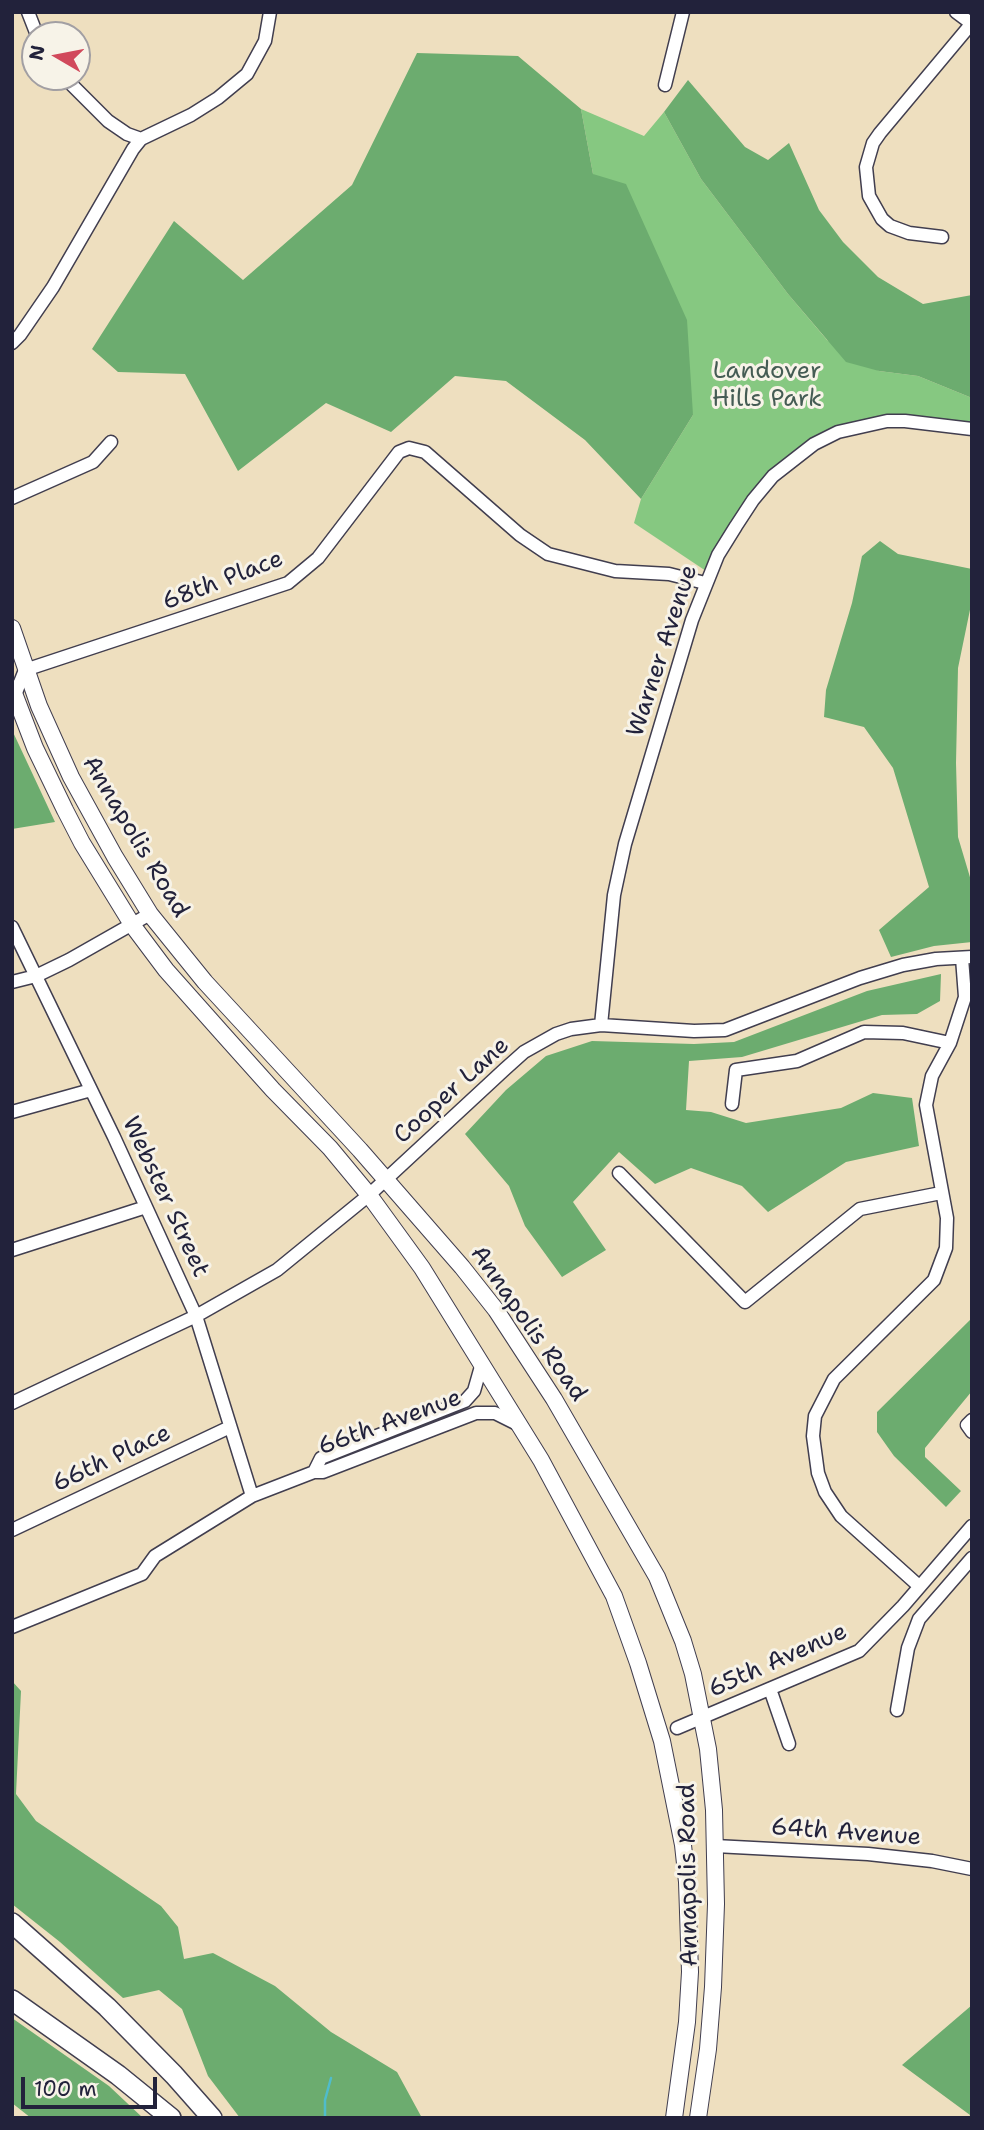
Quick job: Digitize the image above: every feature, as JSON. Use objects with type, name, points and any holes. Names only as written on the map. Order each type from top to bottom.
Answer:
[{"type":"highway","points":[[12,1923],[107,2007],[212,2118]]},
{"type":"highway","points":[[12,2000],[118,2075],[171,2118]]},
{"type":"main road","name":"Annapolis Road","points":[[12,628],[39,706],[71,777],[150,914],[205,982],[360,1150],[453,1256],[496,1310],[579,1441],[661,1587],[690,1663],[702,1718],[712,1787],[715,1846],[713,1993],[698,2118]]},
{"type":"main road","name":"Annapolis Road","points":[[13,692],[34,748],[69,819],[133,926],[166,970],[273,1090],[330,1148],[369,1195],[422,1268],[547,1471],[614,1597],[649,1696],[665,1751],[682,1845],[689,1923],[687,2022],[674,2118]]},
{"type":"street","points":[[12,343],[53,287],[133,149],[141,139],[191,115],[232,88],[247,74],[265,40],[270,12]]},
{"type":"street","points":[[665,85],[683,12]]},
{"type":"street","points":[[942,237],[909,233],[890,226],[882,219],[869,196],[866,167],[873,143],[880,133],[972,24],[956,12]]},
{"type":"street","points":[[78,91],[108,121],[127,134],[141,139]]},
{"type":"street","name":"Warner Avenue","points":[[601,1025],[617,877],[670,691],[705,583],[718,555],[752,500],[773,476],[814,444],[853,427],[905,421],[972,429]]},
{"type":"street","points":[[12,498],[93,462],[111,442]]},
{"type":"street","name":"68th Place","points":[[25,670],[288,583],[318,558],[399,452],[409,448],[425,452],[512,528],[548,554],[615,571],[669,574],[705,583]]},
{"type":"street","points":[[13,692],[25,670]]},
{"type":"street","points":[[12,982],[36,976],[133,926],[150,914]]},
{"type":"street","name":"Webster Street","points":[[12,927],[196,1316],[252,1496]]},
{"type":"street","points":[[919,1586],[841,1516],[825,1492],[818,1473],[813,1436],[815,1416],[834,1379],[934,1280],[946,1248],[947,1218],[926,1105],[932,1076],[950,1043],[965,997],[967,958]]},
{"type":"street","name":"Cooper Lane","points":[[12,1403],[196,1316],[277,1270],[385,1181],[524,1052],[556,1034],[601,1025],[712,1032],[743,1024],[871,974],[936,959],[967,958]]},
{"type":"street","points":[[732,1104],[736,1070],[797,1061],[864,1032],[903,1033],[950,1043]]},
{"type":"street","points":[[12,1112],[91,1090]]},
{"type":"street","points":[[619,1173],[745,1302],[860,1209],[941,1193]]},
{"type":"street","points":[[12,1250],[146,1207]]},
{"type":"street","name":"66th Avenue","points":[[314,1472],[321,1458],[465,1401],[474,1391],[482,1363]]},
{"type":"street","name":"66th Avenue","points":[[12,1628],[142,1574],[155,1556],[252,1496],[314,1472],[323,1472],[476,1413],[495,1413],[519,1425]]},
{"type":"street","points":[[972,1420],[967,1425],[972,1432]]},
{"type":"street","name":"66th Place","points":[[12,1530],[230,1427]]},
{"type":"street","name":"65th Avenue","points":[[677,1728],[859,1651],[970,1531]]},
{"type":"street","points":[[897,1710],[908,1648],[919,1619],[972,1558]]},
{"type":"street","points":[[903,1606],[919,1619]]},
{"type":"street","points":[[771,1689],[789,1744]]},
{"type":"street","name":"64th Avenue","points":[[715,1846],[868,1854],[972,1868]]},
{"type":"green space","points":[[417,53],[518,56],[581,109],[593,174],[626,184],[687,320],[693,415],[641,499],[585,440],[506,381],[455,376],[391,432],[326,403],[238,471],[185,374],[118,372],[92,349],[174,221],[243,280],[352,185]]},
{"type":"green space","points":[[688,80],[745,147],[768,160],[789,143],[819,210],[843,242],[878,277],[923,304],[972,295],[972,398],[918,376],[879,371],[846,362],[788,294],[701,179],[664,112]]},
{"type":"green space","name":"Landover Hills Park","points":[[581,109],[644,136],[664,112],[701,179],[788,294],[827,340],[879,371],[918,376],[972,398],[972,429],[905,421],[838,432],[753,500],[709,573],[634,523],[641,499],[693,415],[593,174]]},
{"type":"green space","points":[[880,541],[898,554],[972,569],[972,600],[958,668],[956,763],[958,837],[972,884],[972,942],[934,946],[891,957],[879,930],[929,887],[893,768],[864,727],[824,717],[826,690],[852,603],[862,556]]},
{"type":"green space","points":[[12,730],[55,822],[12,829]]},
{"type":"green space","points":[[941,974],[940,1001],[917,1014],[882,1015],[742,1057],[689,1061],[686,1110],[711,1112],[746,1123],[841,1108],[873,1093],[912,1098],[919,1146],[846,1162],[768,1212],[742,1186],[691,1168],[655,1184],[619,1152],[573,1202],[606,1250],[562,1277],[525,1226],[509,1186],[465,1134],[506,1090],[546,1056],[592,1041],[694,1044],[734,1042],[867,991]]},
{"type":"green space","points":[[972,1318],[972,1391],[925,1448],[925,1457],[961,1491],[946,1507],[894,1456],[877,1432],[877,1412]]},
{"type":"green space","points":[[12,1681],[21,1691],[16,1794],[36,1821],[161,1906],[178,1927],[184,1959],[213,1953],[275,1986],[331,2032],[397,2072],[422,2118],[240,2118],[208,2076],[182,2009],[159,1990],[123,1998],[12,1904]]},
{"type":"green space","points":[[972,2005],[972,2118],[969,2118],[970,2115],[902,2065]]},
{"type":"green space","points":[[12,2018],[109,2086],[143,2118],[31,2118],[12,2103]]},
{"type":"waterway","points":[[325,2118],[325,2100],[331,2078]]}]
